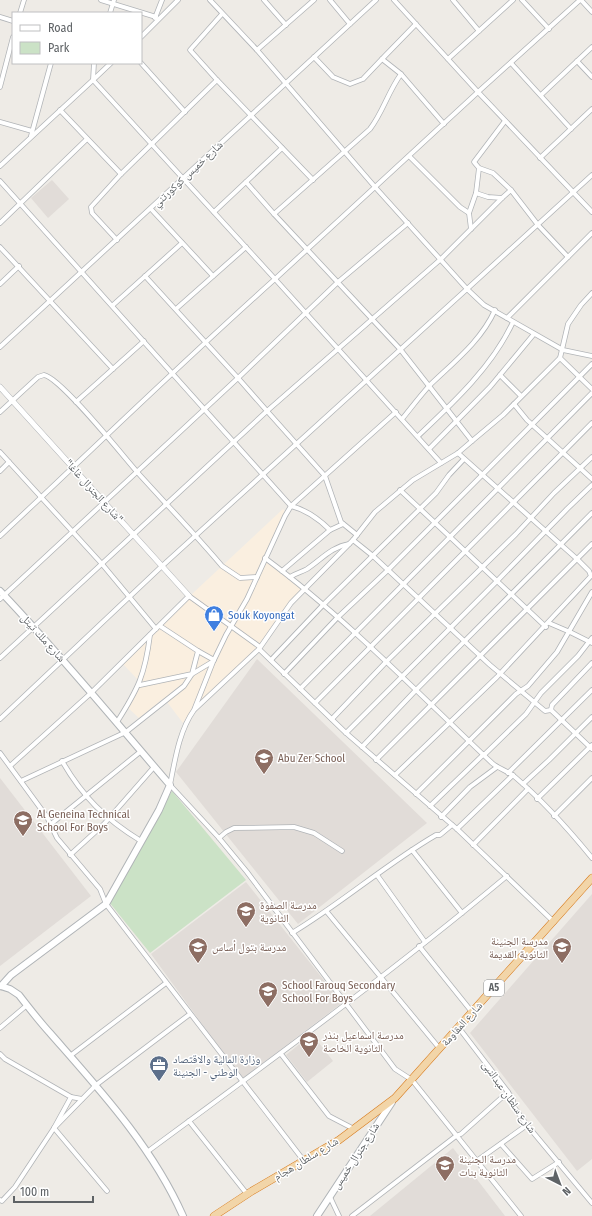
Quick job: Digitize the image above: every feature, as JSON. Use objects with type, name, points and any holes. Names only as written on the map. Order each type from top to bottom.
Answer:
[{"type":"highway","name":"شارع المقاومة","points":[[395,1098],[592,878]]},
{"type":"highway","name":"شارع سلطان هجام","points":[[214,1216],[247,1194],[355,1129],[395,1098]]},
{"type":"main road","name":"شارع ملك تيتل","points":[[1,595],[33,627],[126,732],[140,752],[170,785]]},
{"type":"main road","points":[[170,785],[159,810],[106,904],[11,976],[1,986],[10,989],[27,1005],[96,1085],[147,1152],[174,1197],[183,1216]]},
{"type":"main road","name":"شارع جنرال خميس","points":[[317,1216],[395,1098]]},
{"type":"street","points":[[20,12],[24,0]]},
{"type":"street","points":[[101,0],[114,2],[156,17]]},
{"type":"street","points":[[149,28],[156,17],[162,0]]},
{"type":"street","points":[[142,36],[178,0]]},
{"type":"street","points":[[210,0],[257,50],[375,187],[467,289],[484,305],[563,350],[592,356]]},
{"type":"street","points":[[264,0],[286,25]]},
{"type":"street","points":[[257,50],[314,0]]},
{"type":"street","points":[[330,0],[350,24]]},
{"type":"street","name":"شارع خميس كوكورتني","points":[[0,347],[376,0]]},
{"type":"street","points":[[394,0],[505,121],[592,212]]},
{"type":"street","points":[[453,0],[479,31]]},
{"type":"street","points":[[448,59],[513,0]]},
{"type":"street","points":[[522,0],[549,29]]},
{"type":"street","points":[[0,536],[107,436],[204,342],[410,157],[478,92],[580,0],[592,12]]},
{"type":"street","points":[[110,12],[114,2]]},
{"type":"street","points":[[222,14],[190,50],[312,180]]},
{"type":"street","points":[[0,17],[12,21]]},
{"type":"street","points":[[314,57],[334,77],[350,84],[363,79],[416,24]]},
{"type":"street","points":[[0,87],[12,41]]},
{"type":"street","points":[[541,95],[592,47]]},
{"type":"street","points":[[382,59],[401,74],[444,124]]},
{"type":"street","points":[[577,61],[592,77]]},
{"type":"street","points":[[511,63],[571,129]]},
{"type":"street","points":[[31,137],[51,64]]},
{"type":"street","points":[[94,64],[93,80],[307,313],[337,349],[418,436],[441,463]]},
{"type":"street","points":[[0,166],[111,64]]},
{"type":"street","points":[[142,64],[185,112]]},
{"type":"street","points":[[274,214],[346,152],[378,119],[394,84],[401,74]]},
{"type":"street","points":[[117,240],[92,213],[90,209],[93,203],[217,80]]},
{"type":"street","points":[[60,110],[121,174]]},
{"type":"street","points":[[540,158],[592,110]]},
{"type":"street","points":[[505,121],[474,162],[479,168],[494,173],[511,190],[538,225],[568,257]]},
{"type":"street","points":[[0,122],[32,131]]},
{"type":"street","points":[[0,223],[87,139]]},
{"type":"street","points":[[214,212],[282,148]]},
{"type":"street","points":[[410,157],[460,207],[469,213]]},
{"type":"street","points":[[470,229],[469,213],[476,193],[479,168]]},
{"type":"street","points":[[0,719],[161,567],[592,175]]},
{"type":"street","points":[[0,182],[113,305],[171,373],[264,474],[291,506],[308,512],[330,530]]},
{"type":"street","points":[[246,182],[400,349],[472,441]]},
{"type":"street","points":[[0,658],[168,504],[267,410],[441,259],[511,190]]},
{"type":"street","points":[[476,193],[488,197],[502,198]]},
{"type":"street","points":[[151,208],[213,276]]},
{"type":"street","points":[[1,595],[105,503],[338,282],[408,223]]},
{"type":"street","points":[[507,318],[592,233]]},
{"type":"street","points":[[113,305],[182,243]]},
{"type":"street","points":[[0,247],[113,369]]},
{"type":"street","points":[[176,309],[246,247]]},
{"type":"street","points":[[0,284],[19,266]]},
{"type":"street","points":[[145,276],[297,443],[325,476],[343,524],[357,535]]},
{"type":"street","points":[[194,710],[259,648],[283,613],[351,542],[375,512],[400,490],[458,453],[514,404],[560,358],[568,324],[581,305],[592,293]]},
{"type":"street","points":[[402,419],[430,386],[468,349],[489,322],[495,310]]},
{"type":"street","points":[[418,436],[447,408],[496,352],[513,322]]},
{"type":"street","points":[[429,449],[457,422],[500,375],[534,334]]},
{"type":"street","points":[[76,402],[144,341]]},
{"type":"street","points":[[560,358],[579,378],[592,388]]},
{"type":"street","points":[[284,674],[337,618],[388,570],[592,364]]},
{"type":"street","points":[[0,412],[38,377],[44,374],[49,376],[76,402],[107,436],[222,566],[236,577],[245,579],[257,577]]},
{"type":"street","points":[[500,375],[521,396]]},
{"type":"street","name":"\"شارع الجنرال غاغا\"","points":[[0,387],[134,535],[161,567],[189,596]]},
{"type":"street","points":[[300,689],[401,584],[449,538],[592,393]]},
{"type":"street","points":[[514,404],[562,454],[592,479]]},
{"type":"street","points":[[396,412],[291,506],[242,609],[213,661],[177,750],[170,785],[219,838],[247,872],[344,1003],[396,1069],[412,1080],[456,1136],[478,1160],[521,1216]]},
{"type":"street","points":[[315,703],[417,598],[466,552],[592,423]]},
{"type":"street","points":[[0,452],[102,564],[156,629]]},
{"type":"street","points":[[458,453],[498,487],[530,519],[577,559],[589,571],[592,576],[592,582]]},
{"type":"street","points":[[332,718],[386,662],[592,457]]},
{"type":"street","points":[[271,660],[323,605],[436,493],[448,475],[464,459]]},
{"type":"street","points":[[0,470],[9,462]]},
{"type":"street","points":[[0,464],[5,466]]},
{"type":"street","points":[[346,732],[497,581],[567,508],[592,485]]},
{"type":"street","points":[[400,490],[449,538],[526,608],[547,625],[570,632],[591,641],[534,701],[521,719],[430,806]]},
{"type":"street","points":[[362,747],[416,690],[513,595],[560,544],[592,513]]},
{"type":"street","points":[[282,571],[330,530],[343,524]]},
{"type":"street","points":[[290,577],[300,571],[305,570],[320,557],[338,546],[351,542],[373,556],[401,584],[500,674],[545,711],[551,710]]},
{"type":"street","points":[[376,760],[526,608],[592,544]]},
{"type":"street","points":[[265,558],[323,605],[451,721],[497,767],[510,774],[528,789],[592,858]]},
{"type":"street","points":[[395,775],[500,674],[592,576]]},
{"type":"street","points":[[416,794],[520,690],[524,690],[528,686],[557,652],[592,592]]},
{"type":"street","points":[[10,766],[91,693],[189,596],[212,615],[232,626],[259,648],[284,674],[362,747],[441,817],[457,829],[554,922]]},
{"type":"street","points":[[160,626],[213,661]]},
{"type":"street","points":[[117,722],[132,701],[140,685],[146,666],[150,635]]},
{"type":"street","points":[[21,781],[126,732],[184,686],[192,674],[198,651]]},
{"type":"street","points":[[140,685],[192,674],[213,661]]},
{"type":"street","points":[[551,710],[552,705],[592,663]]},
{"type":"street","points":[[457,829],[561,720],[592,690]]},
{"type":"street","points":[[537,799],[591,747],[575,734],[551,710]]},
{"type":"street","points":[[522,784],[592,717]]},
{"type":"street","points":[[51,824],[140,752]]},
{"type":"street","points":[[0,753],[51,824],[57,838],[100,889],[106,904],[304,1161]]},
{"type":"street","points":[[62,761],[86,797],[108,820],[141,841]]},
{"type":"street","points":[[70,855],[108,820],[154,767]]},
{"type":"street","points":[[441,817],[470,787],[497,767]]},
{"type":"street","points":[[554,816],[592,778]]},
{"type":"street","points":[[472,845],[528,789]]},
{"type":"street","points":[[292,933],[327,912],[412,850],[436,835],[440,835],[452,825]]},
{"type":"street","points":[[219,838],[234,828],[294,826],[314,833],[342,851]]},
{"type":"street","points":[[412,850],[462,913]]},
{"type":"street","points":[[377,875],[425,942]]},
{"type":"street","points":[[147,1152],[281,1054],[344,1003],[462,913],[507,876]]},
{"type":"street","points":[[327,912],[379,977],[440,1049]]},
{"type":"street","points":[[419,946],[472,1012]]},
{"type":"street","points":[[70,1056],[166,983]]},
{"type":"street","points":[[0,1028],[27,1005]]},
{"type":"street","points":[[54,1128],[96,1085],[190,1014]]},
{"type":"street","name":"شارع سلطان عبدالنبى","points":[[459,1028],[508,1092],[513,1100],[514,1107],[527,1125],[592,1203]]},
{"type":"street","points":[[0,1054],[5,1060],[71,1097],[82,1100]]},
{"type":"street","points":[[281,1054],[329,1116],[355,1129]]},
{"type":"street","points":[[352,1216],[456,1136],[461,1134],[508,1092]]},
{"type":"street","points":[[0,1206],[1,1200],[15,1187],[54,1128],[71,1097]]},
{"type":"street","points":[[189,1121],[247,1194]]},
{"type":"street","points":[[478,1160],[527,1125]]},
{"type":"street","points":[[54,1128],[107,1191]]},
{"type":"street","points":[[501,1144],[532,1180],[559,1162]]},
{"type":"street","points":[[330,1197],[339,1216]]},
{"type":"shaded area","points":[[52,180],[69,199],[48,218],[31,198]]},
{"type":"shaded area","points":[[283,509],[285,511],[263,559],[302,589],[260,644],[243,663],[193,708],[183,723],[164,698],[139,718],[125,705],[139,681],[123,664],[192,594]]},
{"type":"shaded area","points":[[257,659],[427,823],[298,924],[176,772]]},
{"type":"shaded area","name":"Al Geneina Technical School For Boys","points":[[0,778],[91,896],[0,966]]},
{"type":"shaded area","points":[[246,882],[342,1003],[242,1079],[151,954]]},
{"type":"shaded area","name":"مدرسة الجنينة الثانوية القديمة","points":[[592,894],[592,1159],[577,1171],[470,1033]]},
{"type":"shaded area","name":"مدرسة اسماعيل بنذر الثانوية الخاصة","points":[[312,1034],[333,1061],[307,1082],[286,1055]]},
{"type":"shaded area","name":"مدرسة الجنينة الثانوية بنات","points":[[453,1148],[505,1216],[370,1216]]},
{"type":"green space","points":[[172,791],[246,880],[150,953],[109,902]]},
{"type":"place","name":"Souk Koyongat","points":[[214,632]]},
{"type":"place","name":"Abu Zer School","points":[[264,775]]},
{"type":"place","name":"Al Geneina Technical School For Boys","points":[[23,837]]},
{"type":"place","name":"مدرسة الصفوة الثانوية","points":[[246,928]]},
{"type":"place","name":"مدرسة بتول أساس","points":[[198,964]]},
{"type":"place","name":"مدرسة الجنينة الثانوية القديمة","points":[[562,964]]},
{"type":"place","name":"School Farouq Secondary School For Boys","points":[[268,1008]]},
{"type":"place","name":"مدرسة اسماعيل بنذر الثانوية الخاصة","points":[[309,1058]]},
{"type":"place","name":"وزارة المالية والاقتصاد الوطني - الجنينة","points":[[159,1082]]},
{"type":"place","name":"مدرسة الجنينة الثانوية بنات","points":[[445,1182]]}]
